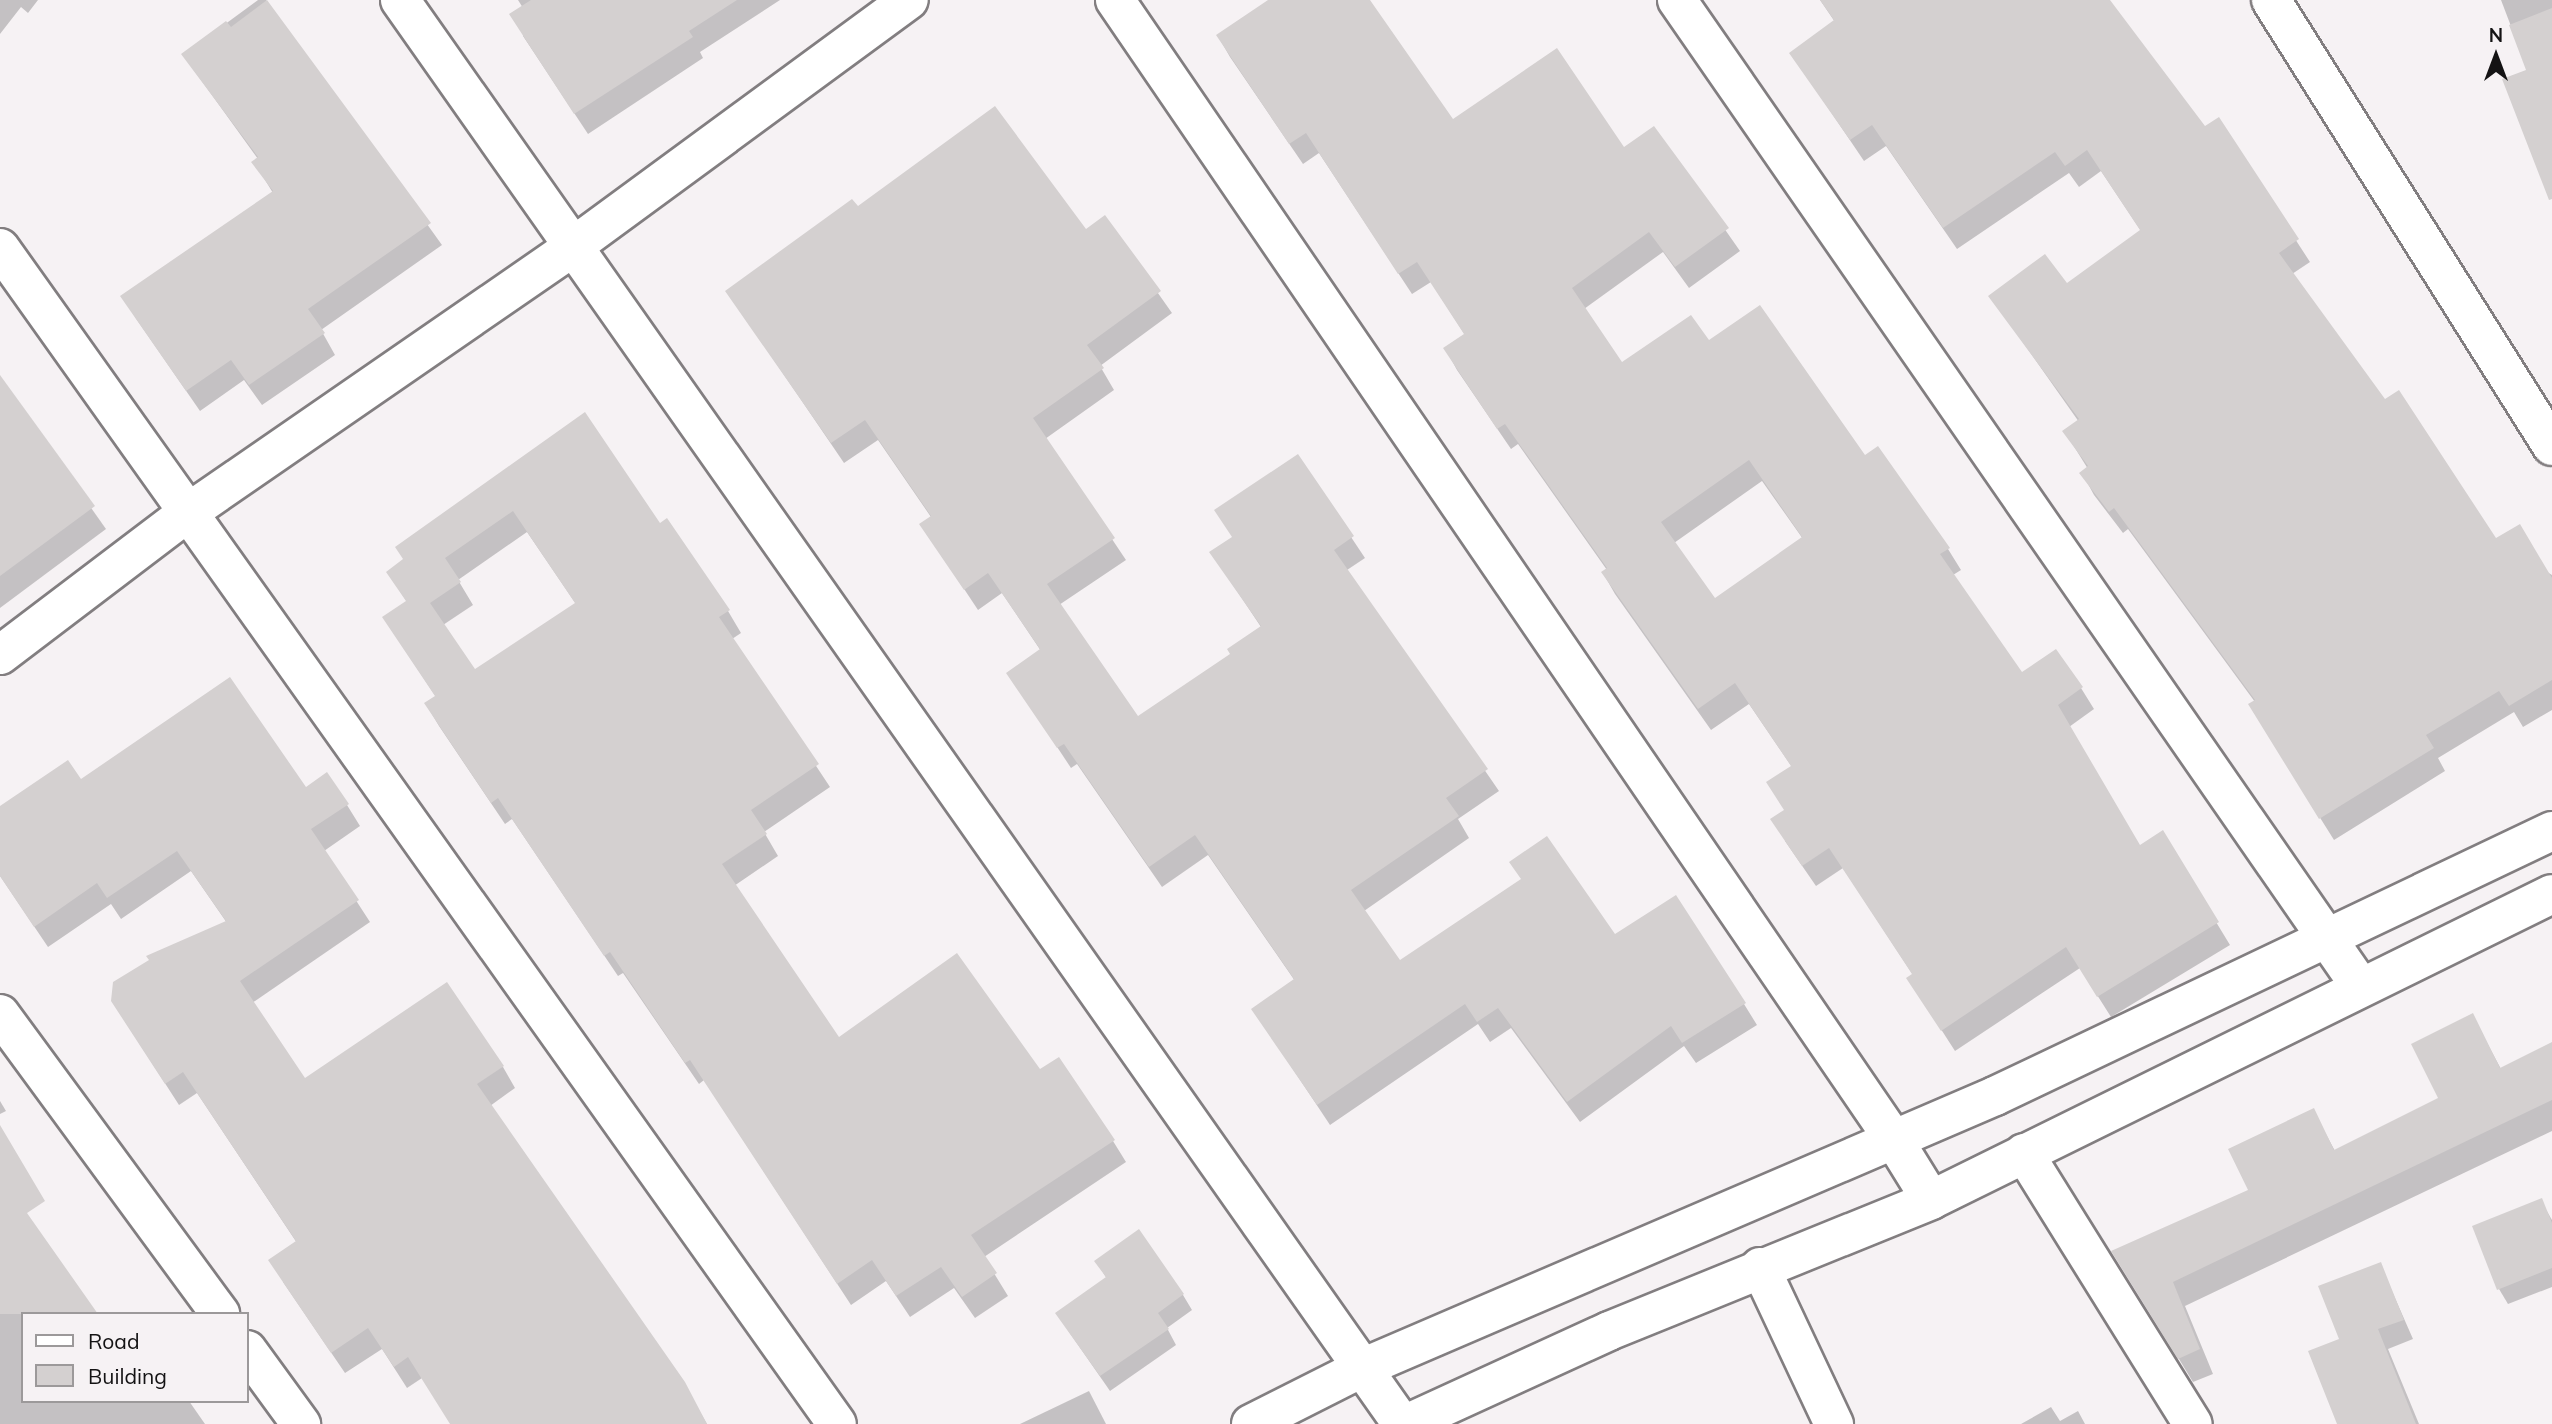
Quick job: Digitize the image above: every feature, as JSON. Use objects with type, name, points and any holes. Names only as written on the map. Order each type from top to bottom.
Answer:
[{"type":"street","points":[[400,0],[571,248],[1404,1424],[1760,1267],[1931,1200],[2360,986],[2552,894]]},
{"type":"street","points":[[0,655],[186,514],[571,248],[909,0]]},
{"type":"street","points":[[1115,0],[1894,1140],[1931,1200]]},
{"type":"street","points":[[1676,0],[2360,986]]},
{"type":"street","points":[[2272,0],[2552,446]]},
{"type":"street","points":[[0,248],[186,514],[837,1424]]},
{"type":"street","points":[[1251,1424],[1362,1368],[1894,1140],[2552,831]]},
{"type":"street","points":[[0,1014],[219,1312]]},
{"type":"street","points":[[2024,1153],[2193,1424]]},
{"type":"street","points":[[1760,1267],[1835,1424]]},
{"type":"street","points":[[248,1351],[302,1424]]},
{"type":"building","points":[[267,0],[431,223],[308,309],[325,333],[249,385],[231,360],[186,391],[120,296],[273,191],[251,162],[258,157],[181,54],[226,21],[231,27]]},
{"type":"building","points":[[531,0],[737,0],[689,31],[693,37],[574,114],[509,14]]},
{"type":"building","points":[[1268,0],[1370,0],[1453,119],[1557,48],[1624,147],[1654,126],[1729,228],[1675,267],[1649,232],[1572,288],[1622,362],[1691,315],[1709,340],[1760,305],[1865,455],[1878,446],[1950,548],[1940,554],[2022,672],[2056,649],[2083,687],[2058,705],[2140,845],[2163,830],[2219,922],[2097,997],[2066,947],[1941,1031],[1906,978],[1912,974],[1829,848],[1802,866],[1770,819],[1784,810],[1766,782],[1791,766],[1735,683],[1698,709],[1601,572],[1607,568],[1505,424],[1497,429],[1443,348],[1464,334],[1417,262],[1398,274],[1306,133],[1289,144],[1216,35]],"holes":[[[1749,460],[1802,537],[1715,598],[1661,522]]]},
{"type":"building","points":[[1820,0],[2110,0],[2205,126],[2219,117],[2299,239],[2279,253],[2385,399],[2399,390],[2496,538],[2520,524],[2552,578],[2552,680],[2509,706],[2499,691],[2426,735],[2434,748],[2319,819],[2248,704],[2255,700],[2114,508],[2109,512],[2079,473],[2088,466],[2062,431],[2079,419],[1988,296],[2045,254],[2067,283],[2140,230],[2087,150],[2065,166],[2055,152],[1943,228],[1872,125],[1850,140],[1789,53],[1834,20]]},
{"type":"building","points":[[2552,8],[2552,199],[2549,200],[2502,79],[2526,70],[2509,25]]},
{"type":"building","points":[[995,106],[1086,229],[1105,215],[1161,291],[1087,345],[1104,368],[1033,418],[1115,538],[1047,584],[1138,716],[1230,654],[1227,649],[1261,626],[1209,552],[1232,537],[1214,510],[1298,454],[1354,536],[1334,550],[1488,769],[1446,798],[1459,816],[1351,890],[1400,960],[1521,879],[1509,862],[1547,836],[1615,934],[1676,895],[1746,1003],[1682,1043],[1671,1026],[1567,1102],[1498,1008],[1477,1022],[1465,1004],[1317,1105],[1251,1009],[1294,979],[1195,835],[1149,867],[1064,744],[1057,748],[1006,673],[1040,649],[988,573],[964,590],[919,524],[931,516],[865,420],[831,443],[725,291],[852,199],[858,206]]},
{"type":"building","points":[[0,375],[95,506],[0,576]]},
{"type":"building","points":[[585,412],[660,523],[667,518],[730,610],[719,617],[819,764],[751,810],[767,834],[722,864],[839,1037],[957,953],[1040,1069],[1059,1057],[1115,1140],[971,1235],[997,1273],[962,1297],[941,1267],[896,1296],[872,1260],[837,1284],[690,1060],[685,1063],[610,952],[604,956],[498,798],[491,803],[424,703],[435,696],[382,617],[406,601],[386,572],[403,559],[395,547]],"holes":[[[513,511],[575,603],[475,669],[430,603],[461,582],[445,558]]]},
{"type":"building","points":[[230,677],[306,787],[327,772],[349,804],[311,829],[359,900],[240,981],[305,1078],[447,982],[504,1066],[477,1084],[685,1382],[707,1424],[450,1424],[408,1357],[394,1367],[368,1328],[331,1353],[268,1260],[296,1241],[183,1072],[165,1084],[111,1001],[113,982],[149,960],[146,956],[226,921],[177,851],[107,898],[97,883],[34,927],[0,876],[0,806],[68,760],[81,779]]},
{"type":"building","points":[[2473,1013],[2500,1068],[2552,1042],[2552,1100],[2173,1282],[2200,1349],[2178,1359],[2111,1251],[2248,1190],[2228,1149],[2314,1108],[2334,1150],[2438,1098],[2411,1044]]},
{"type":"building","points":[[0,1125],[45,1201],[27,1213],[97,1312],[0,1314]]},
{"type":"building","points":[[2542,1198],[2552,1223],[2552,1268],[2497,1290],[2472,1226]]},
{"type":"building","points":[[1139,1229],[1184,1294],[1158,1313],[1169,1329],[1100,1376],[1055,1313],[1106,1277],[1094,1261]]},
{"type":"building","points":[[2381,1262],[2404,1320],[2378,1329],[2416,1424],[2337,1424],[2308,1351],[2339,1339],[2318,1286]]}]
